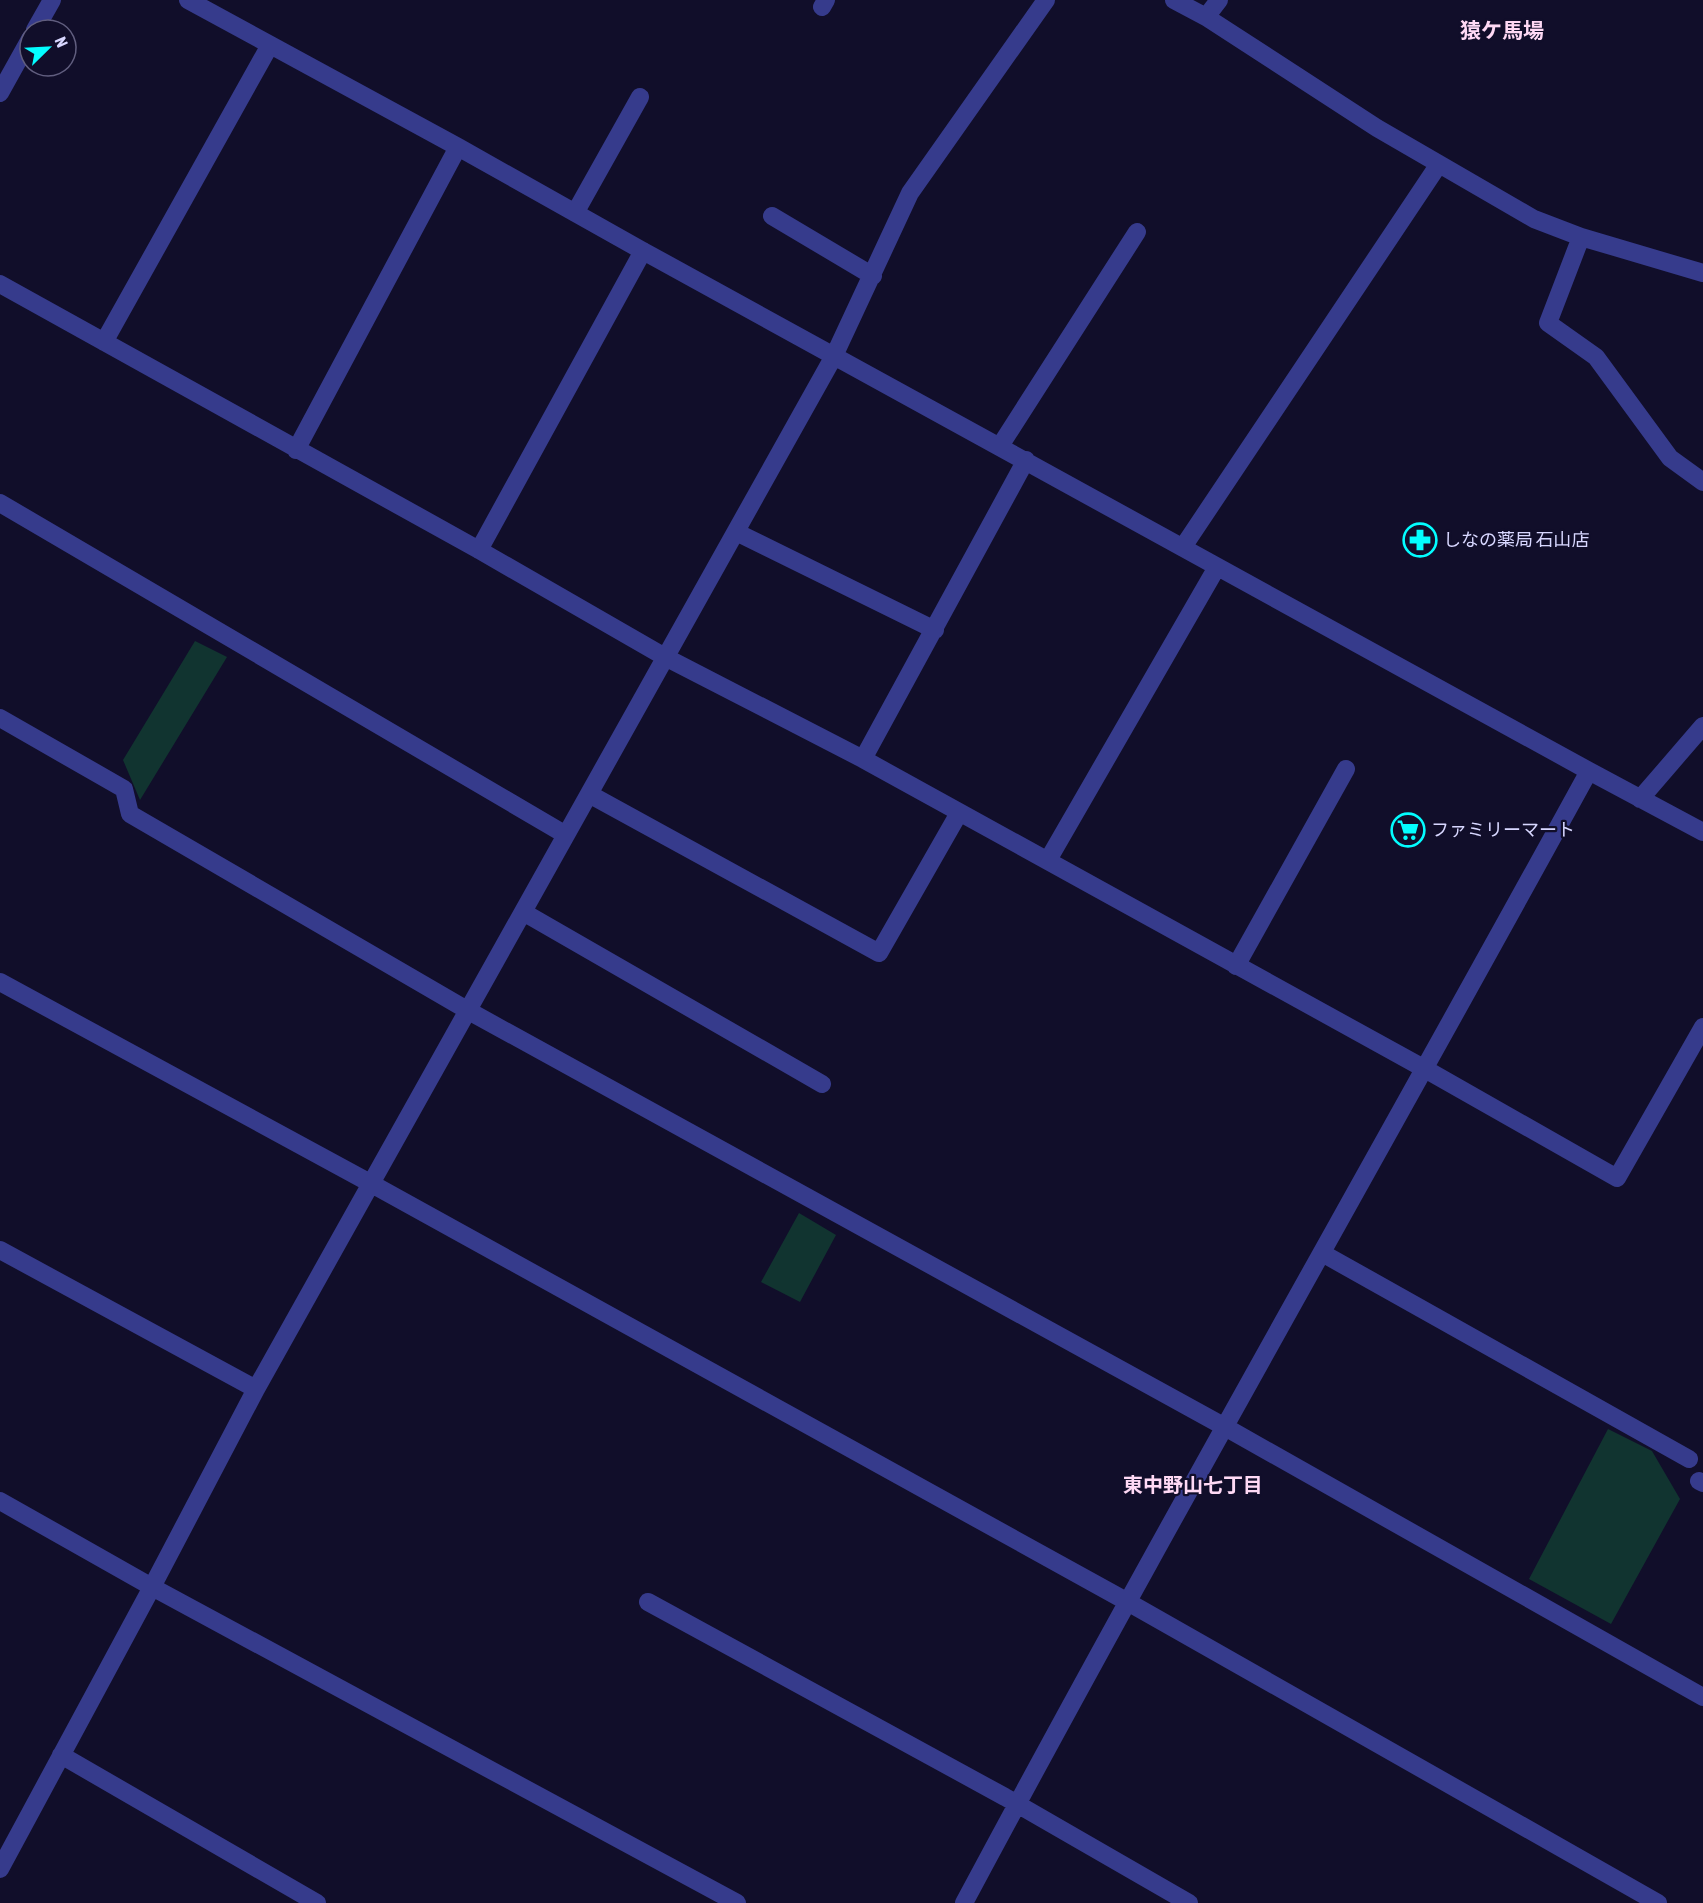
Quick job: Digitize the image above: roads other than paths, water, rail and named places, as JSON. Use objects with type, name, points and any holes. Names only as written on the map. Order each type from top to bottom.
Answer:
[{"type":"street","points":[[42,18],[52,0]]},
{"type":"street","points":[[188,0],[1703,832]]},
{"type":"street","points":[[0,1869],[256,1389],[834,356],[910,193],[1046,0]]},
{"type":"street","points":[[1174,0],[1206,17],[1377,128],[1534,219],[1581,237],[1703,273]]},
{"type":"street","points":[[1206,17],[1219,0]]},
{"type":"street","points":[[104,342],[270,45]]},
{"type":"street","points":[[0,93],[18,61]]},
{"type":"street","points":[[575,213],[640,97]]},
{"type":"street","points":[[296,450],[458,147]]},
{"type":"street","points":[[1183,547],[1439,164]]},
{"type":"street","points":[[771,216],[873,276]]},
{"type":"street","points":[[999,446],[1137,232]]},
{"type":"street","points":[[1581,237],[1548,323],[1596,357],[1670,458],[1703,482]]},
{"type":"street","points":[[478,550],[643,251]]},
{"type":"street","points":[[0,284],[478,550],[665,657],[863,759],[1425,1069],[1617,1178],[1703,1027]]},
{"type":"street","points":[[863,759],[1026,460]]},
{"type":"street","points":[[0,503],[566,835]]},
{"type":"street","points":[[736,532],[935,630]]},
{"type":"street","points":[[1047,860],[1217,567]]},
{"type":"street","points":[[0,718],[124,789],[130,814],[467,1010],[1225,1427],[1703,1697]]},
{"type":"street","points":[[1640,799],[1703,726]]},
{"type":"street","points":[[1236,966],[1346,769]]},
{"type":"street","points":[[964,1903],[1126,1600],[1425,1069],[1589,771]]},
{"type":"street","points":[[589,794],[879,953],[959,813]]},
{"type":"street","points":[[523,912],[822,1084]]},
{"type":"street","points":[[0,982],[370,1183],[1126,1600],[1658,1903]]},
{"type":"street","points":[[0,1250],[256,1389]]},
{"type":"street","points":[[1322,1253],[1689,1459]]},
{"type":"street","points":[[0,1501],[152,1587],[737,1903]]},
{"type":"street","points":[[648,1602],[995,1791],[1189,1903]]},
{"type":"street","points":[[61,1755],[317,1903]]},
{"type":"place","name":"しなの薬局 石山店","points":[[1420,540]]},
{"type":"place","name":"ファミリーマート","points":[[1408,830]]},
{"type":"district","name":"猿ケ馬場","points":[[1502,31]]},
{"type":"district","name":"東中野山七丁目","points":[[1193,1485]]}]
